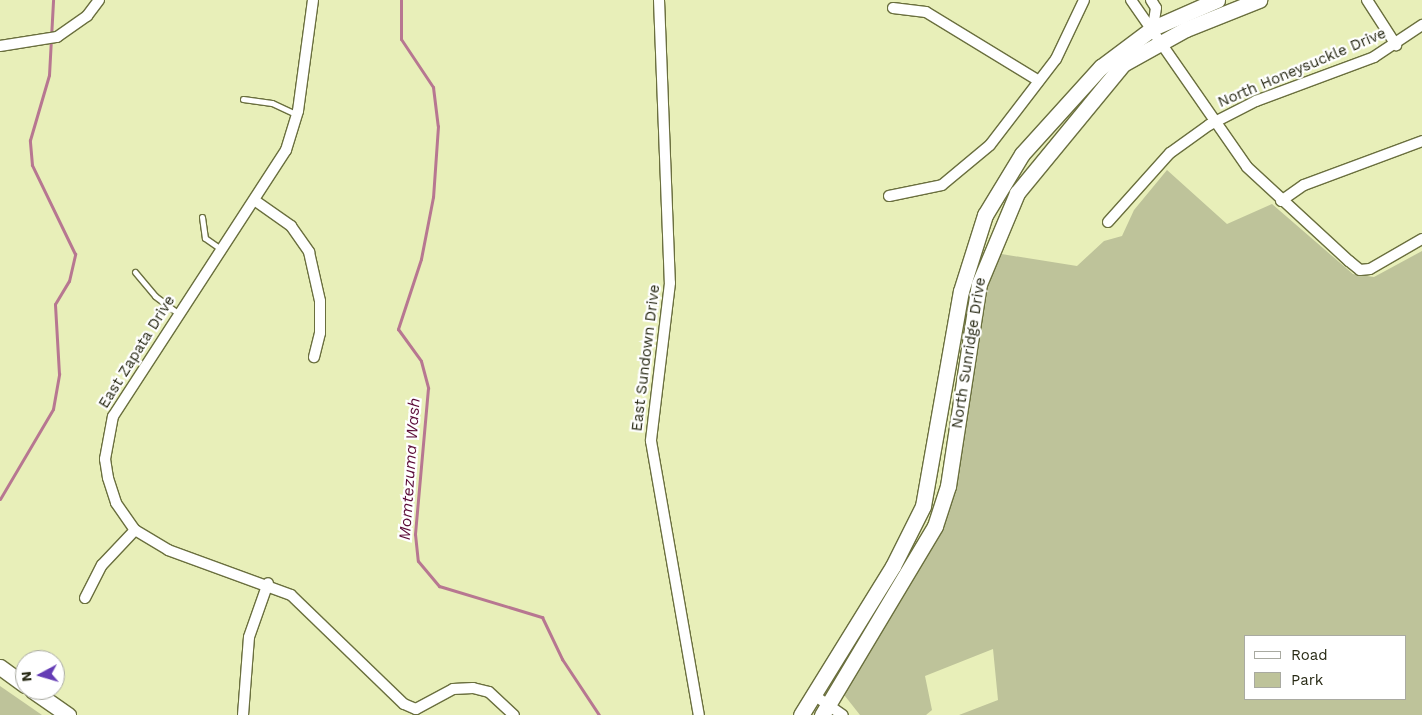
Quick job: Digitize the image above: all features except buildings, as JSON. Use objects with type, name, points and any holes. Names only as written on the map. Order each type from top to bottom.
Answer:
[{"type":"street","points":[[0,46],[58,37],[87,16],[99,0]]},
{"type":"street","name":"East Zapata Drive","points":[[313,0],[297,114],[286,150],[257,202],[222,250],[113,416],[108,441],[108,478],[116,503],[135,530],[168,550],[268,583],[298,600],[404,704],[416,709],[453,689],[473,688],[489,692],[514,715]]},
{"type":"street","name":"East Sundown Drive","points":[[659,0],[670,283],[651,441],[699,715]]},
{"type":"street","points":[[889,196],[929,191],[967,168],[1056,59],[1084,0]]},
{"type":"street","points":[[1132,0],[1157,34],[1212,123],[1281,201],[1360,270],[1380,266],[1422,239]]},
{"type":"street","points":[[1151,0],[1156,8],[1157,34]]},
{"type":"street","name":"North Sunridge Drive","points":[[801,715],[893,566],[923,506],[961,291],[986,215],[1022,154],[1101,67],[1217,0]]},
{"type":"street","name":"North Sunridge Drive","points":[[825,710],[935,526],[949,478],[979,284],[1004,218],[1039,162],[1107,81],[1157,34],[1259,0]]},
{"type":"street","points":[[1367,0],[1396,45]]},
{"type":"street","points":[[893,8],[926,12],[1039,81]]},
{"type":"street","name":"North Honeysuckle Drive","points":[[1108,222],[1170,153],[1212,123],[1396,45],[1422,25]]},
{"type":"street","points":[[1281,201],[1304,185],[1422,141]]},
{"type":"street","points":[[257,202],[290,226],[309,252],[320,301],[320,333],[314,357]]},
{"type":"street","points":[[85,598],[102,565],[135,530]]},
{"type":"street","points":[[243,715],[249,638],[268,583]]},
{"type":"street","points":[[0,667],[15,678]]},
{"type":"street","points":[[814,695],[825,710],[843,715]]},
{"type":"street","points":[[46,700],[68,715]]},
{"type":"lane","points":[[243,99],[272,102],[297,114]]},
{"type":"lane","points":[[202,217],[205,238],[222,250]]},
{"type":"lane","points":[[135,272],[155,296],[179,314]]},
{"type":"green space","points":[[1167,170],[1227,224],[1272,204],[1353,274],[1374,277],[1422,251],[1422,715],[959,715],[998,700],[993,649],[925,676],[932,710],[926,715],[860,715],[841,691],[927,556],[944,516],[982,297],[995,253],[1077,266],[1104,241],[1122,236],[1134,210]]},
{"type":"green space","points":[[0,686],[15,696],[15,700],[20,700],[42,715],[0,715]]},
{"type":"waterway","points":[[0,499],[53,409],[59,374],[55,304],[69,281],[75,254],[32,165],[30,140],[49,75],[53,0]]},
{"type":"waterway","name":"Momtezuma Wash","points":[[401,0],[401,39],[433,87],[438,126],[433,197],[421,259],[398,329],[421,361],[428,388],[415,534],[418,561],[439,586],[542,617],[562,659],[599,715]]}]
